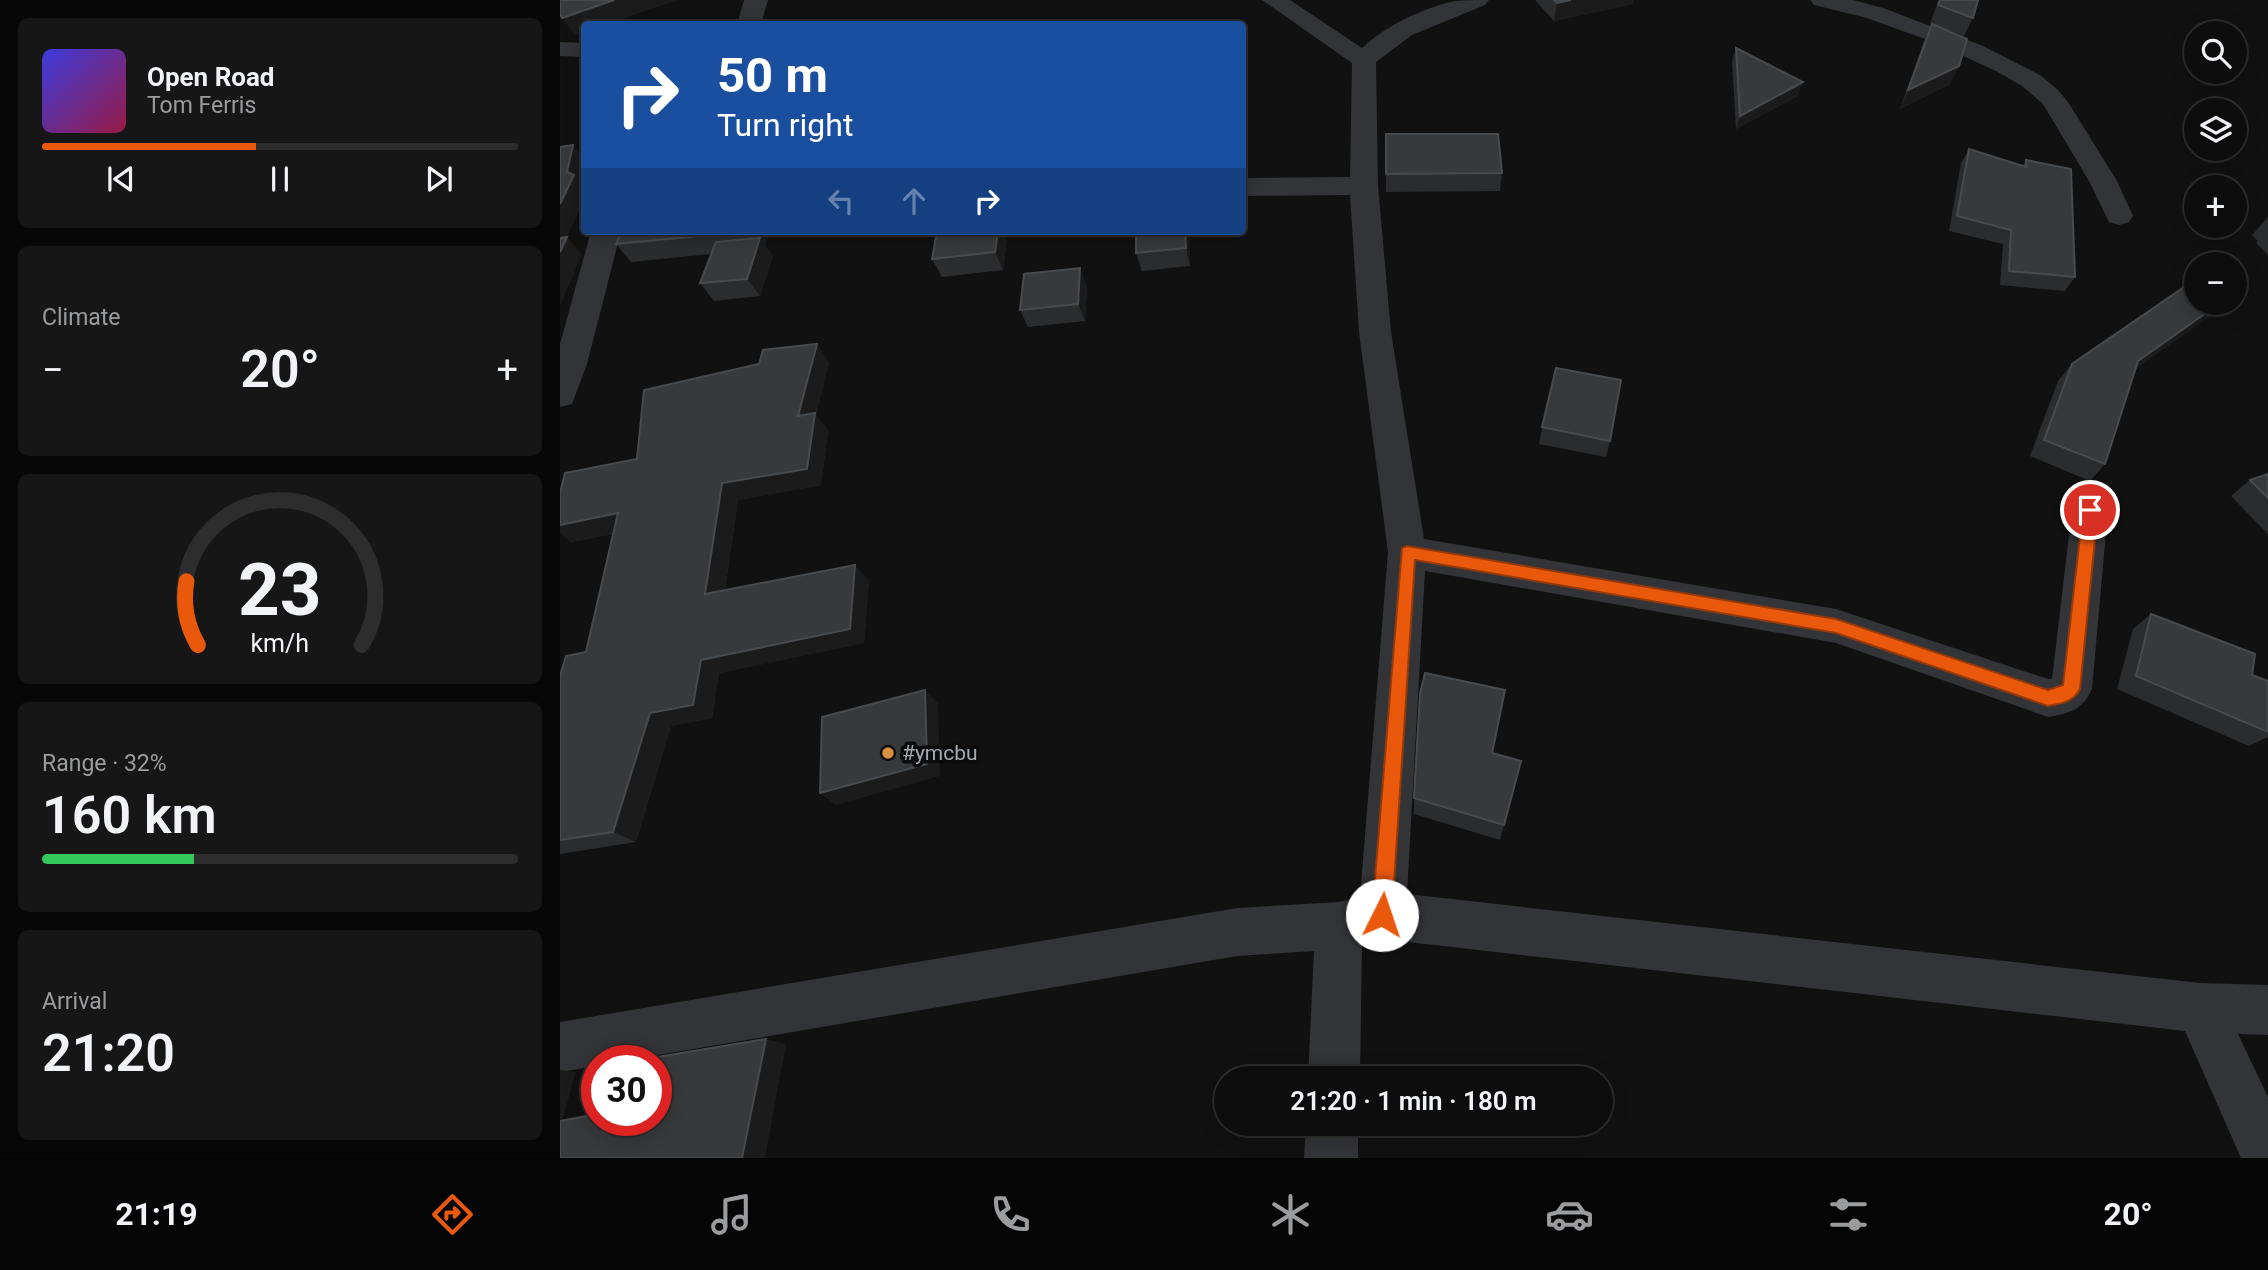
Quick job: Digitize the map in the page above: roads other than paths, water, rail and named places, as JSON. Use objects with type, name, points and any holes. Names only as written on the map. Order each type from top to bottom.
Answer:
[{"type":"street","points":[[750,21],[756,0]]},
{"type":"street","points":[[1274,0],[1364,60]]},
{"type":"street","points":[[1336,1066],[1360,920],[1407,552],[1375,332],[1364,186],[1364,60],[1382,41],[1402,28],[1476,0]]},
{"type":"street","points":[[1822,0],[1848,4],[1898,22],[1999,62],[2031,81],[2050,97],[2109,189],[2119,216]]},
{"type":"street","points":[[560,49],[581,50]]},
{"type":"street","points":[[1246,187],[1364,186]]},
{"type":"street","points":[[560,395],[571,364],[605,235]]},
{"type":"street","points":[[1407,552],[1836,626],[2048,698],[2061,696],[2071,689],[2090,510]]},
{"type":"street","points":[[560,1047],[1237,932],[1360,920],[2200,1008],[2268,1010]]},
{"type":"street","points":[[2200,1008],[2268,1156]]},
{"type":"street","points":[[1331,1158],[1332,1136]]},
{"type":"place","name":"#ymcbu","points":[[888,753]]}]
